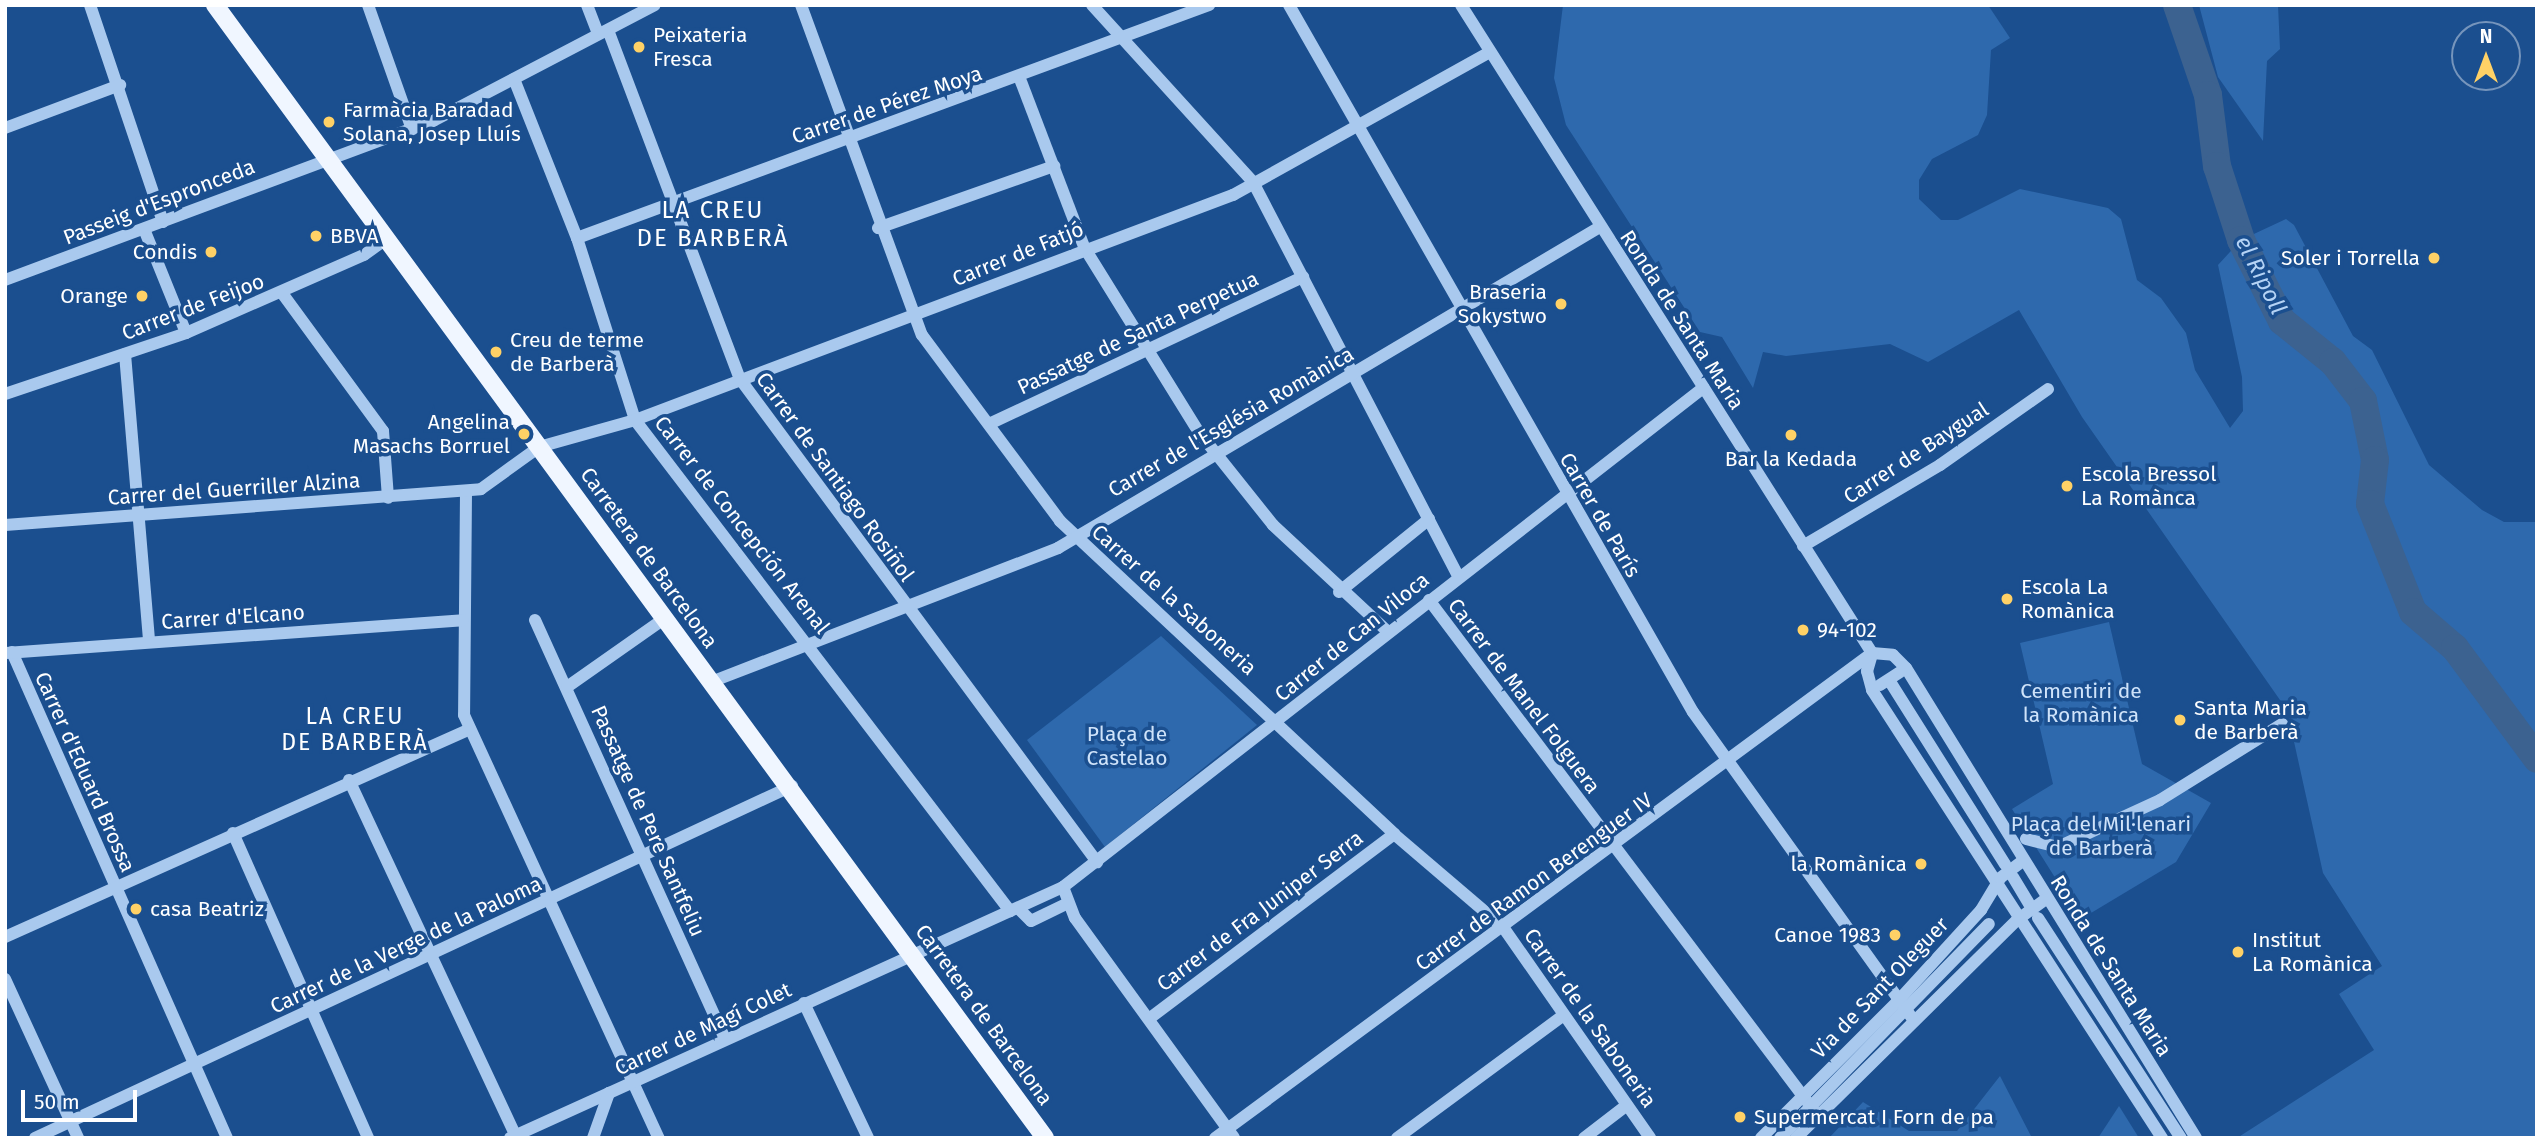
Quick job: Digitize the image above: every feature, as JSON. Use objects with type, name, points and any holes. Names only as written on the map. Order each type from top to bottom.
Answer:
[{"type":"main road","name":"Carretera de Barcelona","points":[[215,5],[711,682],[792,786],[1045,1138]]},
{"type":"street","points":[[90,5],[120,85],[163,222]]},
{"type":"street","points":[[368,5],[412,129]]},
{"type":"street","name":"Carrer de Santiago Rosiñol","points":[[587,5],[603,32],[740,379],[907,609],[1097,862]]},
{"type":"street","name":"Passeig d'Espronceda","points":[[5,279],[163,222],[326,158],[412,129],[655,5]]},
{"type":"street","name":"Carrer de la Saboneria","points":[[801,5],[878,228],[913,316],[989,424],[1077,536],[1278,721],[1394,834],[1503,927],[1650,1138]]},
{"type":"street","points":[[1092,5],[1253,182],[1459,577]]},
{"type":"street","name":"Carrer de Pérez Moya","points":[[577,239],[849,138],[1020,79],[1209,5]]},
{"type":"street","name":"Carrer de París","points":[[1289,5],[1564,492],[1729,764],[1906,1011]]},
{"type":"street","name":"Ronda de Santa Maria","points":[[1461,5],[1872,653],[1893,655],[1906,668],[2021,862],[2196,1138]]},
{"type":"street","name":"Carrer de Fatjó","points":[[539,447],[635,421],[740,379],[913,316],[1084,247],[1233,195],[1490,52]]},
{"type":"street","name":"Carrer de Concepción Arenal","points":[[514,79],[577,239],[635,421],[811,643],[1014,910]]},
{"type":"street","points":[[1020,79],[1084,247],[1147,349],[1217,451],[1273,525],[1339,592],[1388,632]]},
{"type":"street","points":[[5,128],[120,85]]},
{"type":"street","points":[[878,228],[1054,166]]},
{"type":"street","name":"Carrer de l'Església Romànica","points":[[711,682],[907,609],[1077,536],[1600,227]]},
{"type":"street","points":[[144,229],[186,333]]},
{"type":"street","name":"Carrer de Feijoo","points":[[5,394],[186,333],[282,293],[387,239]]},
{"type":"street","name":"Passatge de Santa Perpetua","points":[[989,424],[1303,277]]},
{"type":"street","points":[[282,293],[383,431],[388,498]]},
{"type":"street","points":[[125,354],[149,641]]},
{"type":"street","name":"Carrer de Can Viloca","points":[[912,954],[1063,887],[1278,721],[1564,492],[1703,388]]},
{"type":"street","name":"Carrer de Baygual","points":[[1803,546],[1940,465],[2048,389]]},
{"type":"street","points":[[539,447],[481,489],[466,493],[464,715],[659,1138]]},
{"type":"street","name":"Carrer del Guerriller Alzina","points":[[5,525],[466,493]]},
{"type":"street","points":[[1339,592],[1429,519]]},
{"type":"street","name":"Carrer de Manel Folguera","points":[[1429,600],[1800,1097],[1814,1111]]},
{"type":"street","points":[[567,687],[665,618]]},
{"type":"street","name":"Carrer d'Elcano","points":[[9,652],[463,620]]},
{"type":"street","name":"Passatge de Pere Santfeliu","points":[[535,620],[725,1039]]},
{"type":"street","name":"Carrer d'Eduard Brossa","points":[[9,652],[227,1138]]},
{"type":"street","points":[[1872,653],[1867,671],[1872,690],[2017,919],[2162,1138]]},
{"type":"street","name":"Carrer de Ramon Berenguer IV","points":[[1215,1138],[1231,1133],[1503,927],[1729,764],[1872,653]]},
{"type":"street","points":[[1900,672],[1884,682],[2005,864]]},
{"type":"street","points":[[2026,839],[2059,847],[2160,800],[2283,724]]},
{"type":"street","points":[[5,937],[349,780],[470,729]]},
{"type":"street","points":[[349,780],[514,1137]]},
{"type":"street","name":"Carrer de la Verge de la Paloma","points":[[35,1138],[792,786]]},
{"type":"street","points":[[233,833],[368,1138]]},
{"type":"street","name":"Carrer de Fra Juniper Serra","points":[[1150,1018],[1394,834]]},
{"type":"street","name":"Via de Sant Oleguer","points":[[1906,1011],[1997,884],[2021,862]]},
{"type":"street","points":[[2013,877],[2030,905]]},
{"type":"street","points":[[1063,887],[1068,903],[1231,1133]]},
{"type":"street","name":"Via de Sant Oleguer","points":[[1761,1138],[1800,1097],[2046,898]]},
{"type":"street","points":[[1014,910],[1031,920],[1068,903]]},
{"type":"street","name":"Ronda de Santa Maria","points":[[2038,918],[2181,1138]]},
{"type":"street","name":"Via de Sant Oleguer","points":[[1796,1138],[1814,1111],[1989,924]]},
{"type":"street","name":"Carrer de Magí Colet","points":[[514,1137],[609,1093],[636,1084],[725,1039],[912,954]]},
{"type":"street","points":[[5,979],[78,1138]]},
{"type":"street","points":[[804,1003],[868,1138]]},
{"type":"street","points":[[1397,1138],[1564,1015]]},
{"type":"street","points":[[593,1138],[609,1093]]},
{"type":"street","points":[[1584,1138],[1627,1105]]},
{"type":"street","name":"Via de Sant Oleguer","points":[[1780,1138],[1814,1111]]},
{"type":"green space","points":[[1563,5],[1988,5],[2010,38],[1991,50],[1987,115],[1978,135],[1932,159],[1919,180],[1919,199],[1941,220],[1958,220],[2020,189],[2108,208],[2121,219],[2137,280],[2161,298],[2186,333],[2195,370],[2230,428],[2243,411],[2242,377],[2218,265],[2241,240],[2286,219],[2294,225],[2353,336],[2372,350],[2429,465],[2482,510],[2504,522],[2537,522],[2537,1138],[2237,1138],[2374,1050],[2339,994],[2382,966],[2323,873],[2287,710],[2082,417],[2019,310],[1928,362],[1890,344],[1786,356],[1763,352],[1753,388],[1722,337],[1700,332],[1566,125],[1554,78]]},
{"type":"green space","points":[[2199,5],[2278,5],[2280,49],[2267,61],[2263,141],[2218,77]]},
{"type":"green space","points":[[2109,622],[2142,764],[2211,803],[2176,862],[2081,919],[2012,809],[2053,784],[2020,643]]},
{"type":"green space","name":"Plaça de Castelao","points":[[1161,636],[1257,725],[1105,847],[1027,740]]},
{"type":"green space","points":[[2000,1076],[2032,1138],[1829,1138],[1863,1102],[1909,1131],[1957,1131]]},
{"type":"green space","points":[[2119,1106],[2139,1138],[2098,1138]]},
{"type":"waterway","name":"el Ripoll","points":[[2177,5],[2208,95],[2217,166],[2241,240],[2282,321],[2333,362],[2363,401],[2375,460],[2370,504],[2413,612],[2455,648],[2537,759]]},
{"type":"place","name":"Peixateria Fresca","points":[[639,47]]},
{"type":"place","name":"Farmàcia Baradad Solana, Josep Lluís","points":[[329,122]]},
{"type":"place","name":"BBVA","points":[[316,236]]},
{"type":"place","name":"Condis","points":[[211,252]]},
{"type":"place","name":"Soler i Torrella","points":[[2434,258]]},
{"type":"place","name":"Orange","points":[[142,296]]},
{"type":"place","name":"Braseria Sokystwo","points":[[1561,304]]},
{"type":"place","name":"Creu de terme de Barberà","points":[[496,352]]},
{"type":"place","name":"Angelina Masachs Borruel","points":[[524,434]]},
{"type":"place","name":"Bar la Kedada","points":[[1791,435]]},
{"type":"place","name":"Escola Bressol La Romànca","points":[[2067,486]]},
{"type":"place","name":"Escola La Romànica","points":[[2007,599]]},
{"type":"place","name":"94-102","points":[[1803,630]]},
{"type":"place","name":"Santa Maria de Barberà","points":[[2180,720]]},
{"type":"place","name":"la Romànica","points":[[1921,864]]},
{"type":"place","name":"casa Beatriz","points":[[136,909]]},
{"type":"place","name":"Canoe 1983","points":[[1895,935]]},
{"type":"place","name":"Institut La Romànica","points":[[2238,952]]},
{"type":"place","name":"Supermercat I Forn de pa","points":[[1740,1117]]},
{"type":"district","name":"LA CREU DE BARBERÀ","points":[[713,225]]},
{"type":"district","name":"LA CREU DE BARBERÀ","points":[[355,729]]},
{"type":"park label","name":"Cementiri de la Romànica","points":[[2081,703]]},
{"type":"park label","name":"Plaça del Mil·lenari de Barberà","points":[[2101,836]]}]
